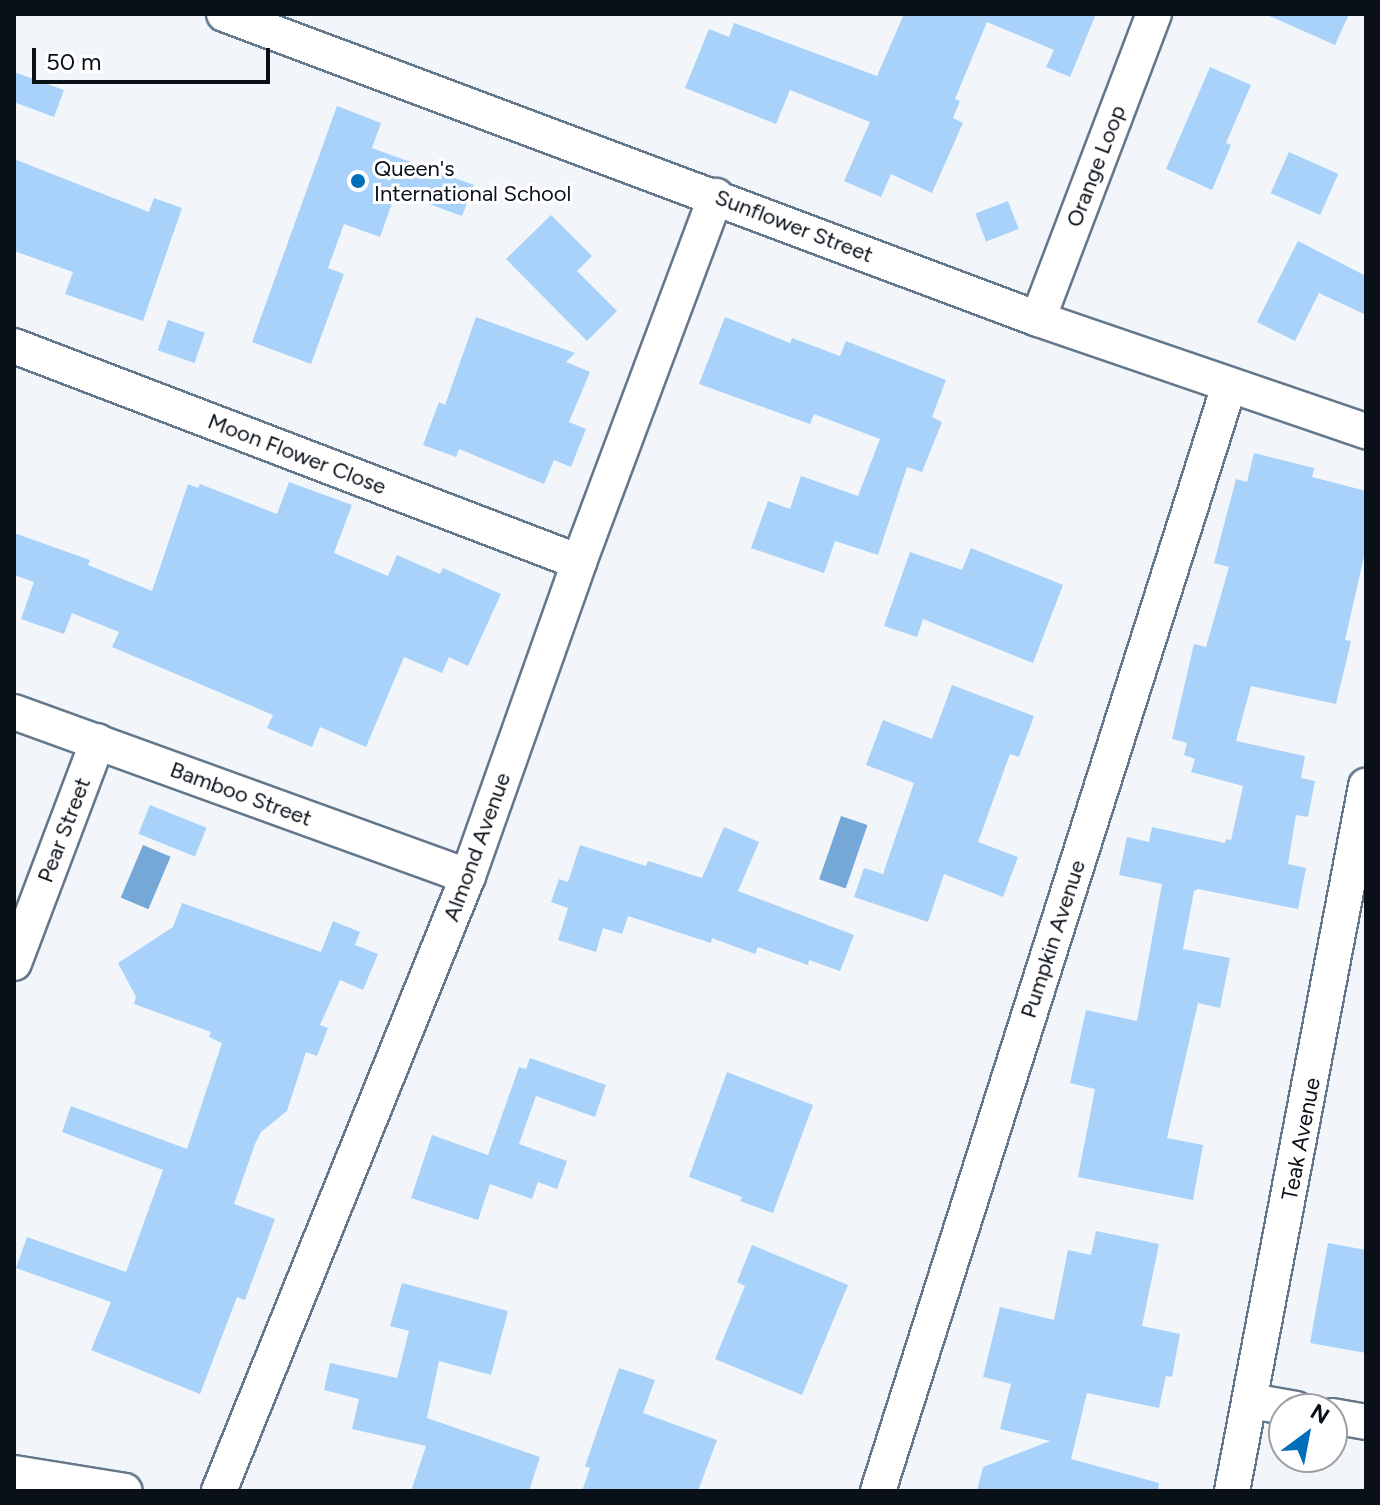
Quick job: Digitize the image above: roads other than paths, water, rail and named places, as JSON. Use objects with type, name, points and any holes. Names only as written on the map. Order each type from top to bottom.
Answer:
[{"type":"street","name":"Sunflower Street","points":[[224,14],[1038,319],[1366,431]]},
{"type":"street","name":"Orange Loop","points":[[1038,319],[1154,14]]},
{"type":"street","name":"Almond Avenue","points":[[219,1491],[468,876],[579,562],[716,196]]},
{"type":"street","name":"Moon Flower Close","points":[[14,346],[579,562]]},
{"type":"street","name":"Pumpkin Avenue","points":[[878,1491],[1229,386]]},
{"type":"street","name":"Bamboo Street","points":[[14,712],[468,876]]},
{"type":"street","name":"Pear Street","points":[[14,963],[98,741]]},
{"type":"street","name":"Teak Avenue","points":[[1232,1491],[1366,786]]},
{"type":"street","points":[[1251,1401],[1268,1404]]},
{"type":"street","points":[[14,1473],[125,1491]]},
{"type":"water","points":[[841,816],[867,825],[846,888],[819,879]]},
{"type":"water","points":[[143,845],[171,857],[148,909],[121,897]]},
{"type":"place","name":"Queen's International School","points":[[358,181]]}]
